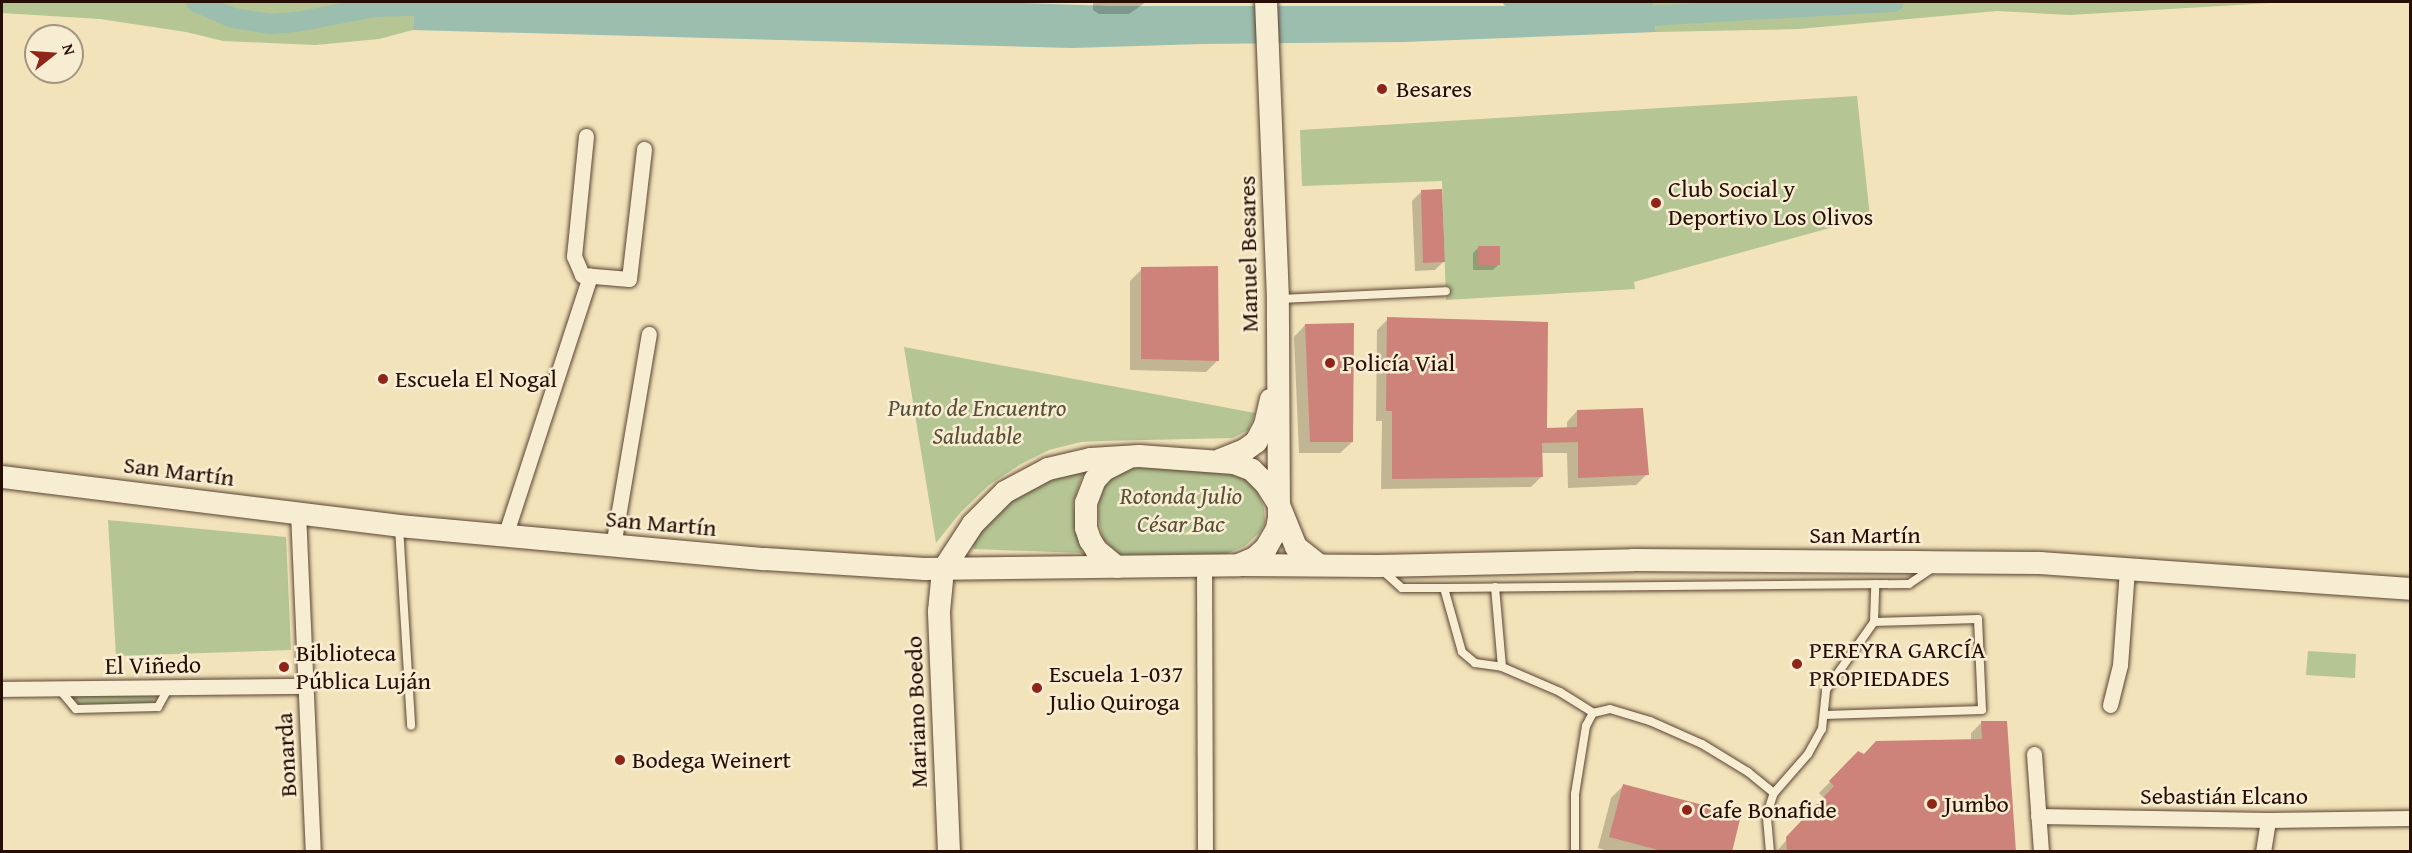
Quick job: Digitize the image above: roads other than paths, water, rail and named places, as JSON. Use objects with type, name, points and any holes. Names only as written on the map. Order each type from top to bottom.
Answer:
[{"type":"main road","name":"Manuel Besares","points":[[1266,3],[1278,299],[1279,505]]},
{"type":"main road","points":[[1220,460],[1245,450],[1258,439],[1265,425],[1278,373]]},
{"type":"main road","points":[[1117,567],[1097,551],[1090,540],[1086,528],[1086,503],[1095,480],[1104,470],[1114,463],[1139,456]]},
{"type":"main road","points":[[943,570],[973,524],[997,499],[1018,483],[1048,469],[1072,462],[1139,456],[1220,460],[1252,470],[1266,484],[1279,505],[1296,547],[1319,565]]},
{"type":"main road","name":"San Martín","points":[[2,477],[399,526],[831,564],[943,570],[1240,565],[1378,566],[1633,560],[1942,562],[2127,569],[2410,589]]},
{"type":"main road","points":[[1240,565],[1255,558],[1269,544],[1278,524],[1279,505]]},
{"type":"main road","name":"Mariano Boedo","points":[[943,570],[939,610],[949,852]]},
{"type":"street","points":[[586,136],[574,256],[582,275],[630,279],[644,149]]},
{"type":"street","points":[[505,536],[590,276]]},
{"type":"street","points":[[613,546],[649,334]]},
{"type":"street","name":"Bonarda","points":[[298,512],[313,852]]},
{"type":"street","points":[[1204,566],[1205,852]]},
{"type":"street","points":[[2110,705],[2120,665],[2127,569]]},
{"type":"street","name":"El Viñedo","points":[[2,689],[305,686]]},
{"type":"street","points":[[2034,754],[2041,852]]},
{"type":"street","name":"Sebastián Elcano","points":[[2038,816],[2268,820],[2410,818]]},
{"type":"street","points":[[2263,852],[2268,820]]},
{"type":"lane","points":[[1278,299],[1446,291]]},
{"type":"lane","points":[[399,526],[411,726]]},
{"type":"lane","points":[[1378,566],[1401,588],[1495,588],[1909,584],[1942,562]]},
{"type":"lane","points":[[1770,852],[1767,814],[1774,793],[1808,753],[1822,729],[1826,690],[1874,622],[1875,584]]},
{"type":"lane","points":[[1444,588],[1462,652],[1475,663],[1502,667],[1560,692],[1593,713],[1610,709],[1650,721],[1702,744],[1748,772],[1774,793]]},
{"type":"lane","points":[[1495,588],[1502,667]]},
{"type":"lane","points":[[1824,715],[1982,710],[1978,619],[1874,622]]},
{"type":"lane","points":[[1575,852],[1575,794],[1586,726],[1593,713]]},
{"type":"waterway","points":[[196,2],[233,18],[272,24],[297,22],[374,7],[440,5]]},
{"type":"waterway","points":[[1630,17],[1894,2]]},
{"type":"place","name":"Besares","points":[[1382,89]]},
{"type":"place","name":"Club Social y Deportivo Los Olivos","points":[[1656,203]]},
{"type":"place","name":"Policía Vial","points":[[1330,363]]},
{"type":"place","name":"Escuela El Nogal","points":[[383,379]]},
{"type":"place","name":"PEREYRA GARCÍA PROPIEDADES","points":[[1797,664]]},
{"type":"place","name":"Biblioteca Pública Luján","points":[[284,667]]},
{"type":"place","name":"Escuela 1-037 Julio Quiroga","points":[[1037,688]]},
{"type":"place","name":"Bodega Weinert","points":[[620,760]]},
{"type":"place","name":"Jumbo","points":[[1932,804]]},
{"type":"place","name":"Cafe Bonafide","points":[[1687,810]]},
{"type":"park label","name":"Punto de Encuentro Saludable","points":[[977,422]]},
{"type":"park label","name":"Rotonda Julio César Bac","points":[[1181,510]]}]
